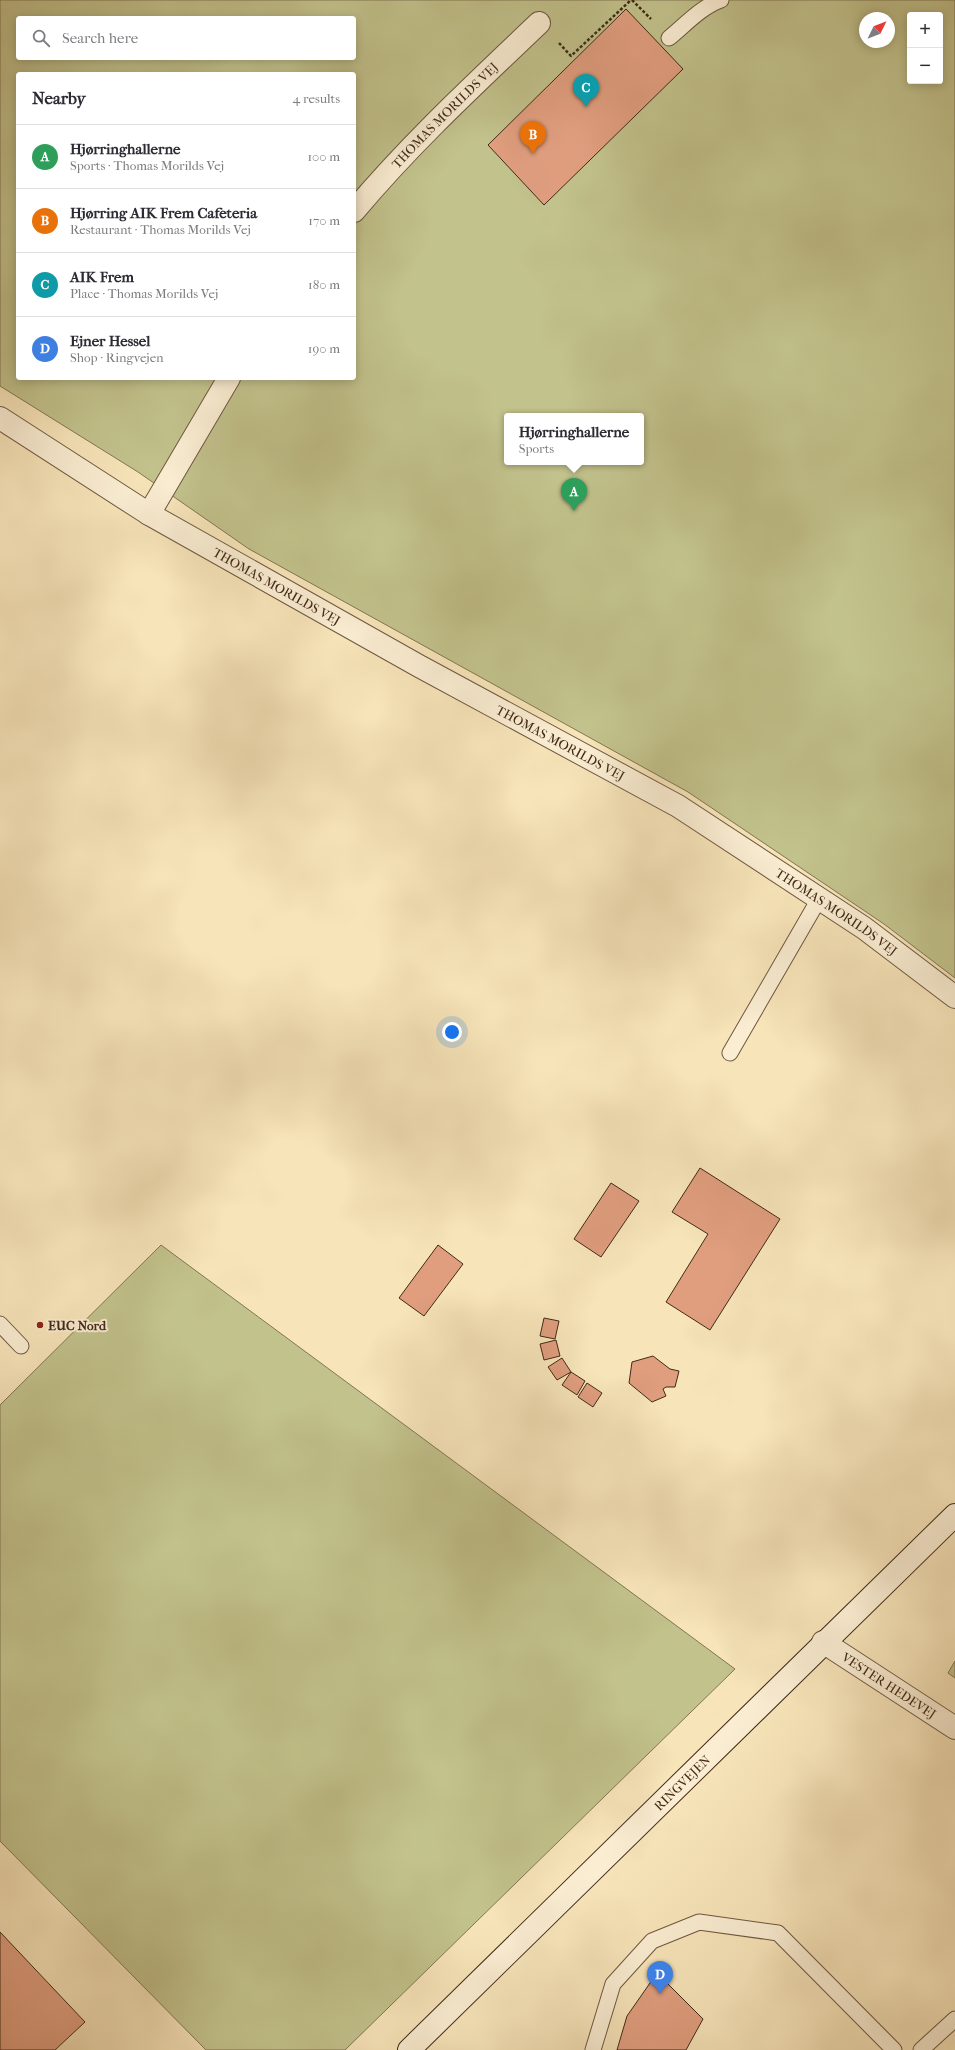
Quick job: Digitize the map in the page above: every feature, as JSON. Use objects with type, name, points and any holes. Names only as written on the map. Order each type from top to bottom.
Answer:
[{"type":"street","name":"THOMAS MORILDS VEJ","points":[[356,209],[388,171],[436,122],[539,23]]},
{"type":"street","points":[[149,514],[228,380]]},
{"type":"street","name":"THOMAS MORILDS VEJ","points":[[0,418],[149,514],[419,666],[678,806],[864,928],[955,997]]},
{"type":"street","name":"RINGVEJEN","points":[[409,2050],[823,1642],[955,1515]]},
{"type":"street","name":"VESTER HEDEVEJ","points":[[823,1642],[955,1728]]},
{"type":"lane","points":[[669,38],[714,2],[721,0]]},
{"type":"lane","points":[[730,1053],[819,899]]},
{"type":"lane","points":[[0,1324],[21,1346]]},
{"type":"lane","points":[[592,2050],[613,1984],[652,1941],[699,1922],[778,1933],[894,2050]]},
{"type":"lane","points":[[921,2050],[955,2019]]},
{"type":"path","points":[[539,23],[571,56],[631,0]]},
{"type":"green space","points":[[0,0],[955,0],[955,978],[884,924],[688,792],[249,549],[138,472],[0,386]]},
{"type":"green space","points":[[161,1245],[735,1669],[345,2050],[206,2050],[0,1841],[0,1405]]},
{"type":"green space","points":[[955,1661],[955,1678],[948,1673]]},
{"type":"building","points":[[626,9],[683,69],[544,205],[488,145]]},
{"type":"building","points":[[700,1168],[780,1219],[710,1330],[666,1302],[708,1234],[672,1212]]},
{"type":"building","points":[[611,1183],[639,1201],[601,1257],[574,1239]]},
{"type":"building","points":[[438,1245],[463,1264],[424,1316],[399,1298]]},
{"type":"building","points":[[544,1318],[559,1321],[555,1339],[540,1336]]},
{"type":"building","points":[[556,1340],[560,1356],[544,1360],[540,1344]]},
{"type":"building","points":[[653,1356],[670,1369],[679,1371],[675,1387],[666,1387],[663,1389],[666,1396],[652,1402],[629,1383],[632,1362]]},
{"type":"building","points":[[562,1358],[571,1372],[557,1380],[548,1367]]},
{"type":"building","points":[[571,1372],[585,1381],[577,1395],[562,1385]]},
{"type":"building","points":[[587,1383],[602,1393],[593,1407],[578,1397]]},
{"type":"building","points":[[0,1932],[85,2022],[55,2050],[0,2050]]},
{"type":"building","points":[[657,1973],[703,2019],[686,2050],[617,2050],[627,2016]]},
{"type":"place","name":"AIK Frem","points":[[586,107]]},
{"type":"place","name":"Hjørring AIK Frem Cafeteria","points":[[533,154]]},
{"type":"place","name":"Hjørringhallerne","points":[[574,511]]},
{"type":"place","name":"EUC Nord","points":[[40,1325]]},
{"type":"place","name":"Ejner Hessel","points":[[660,1994]]}]
